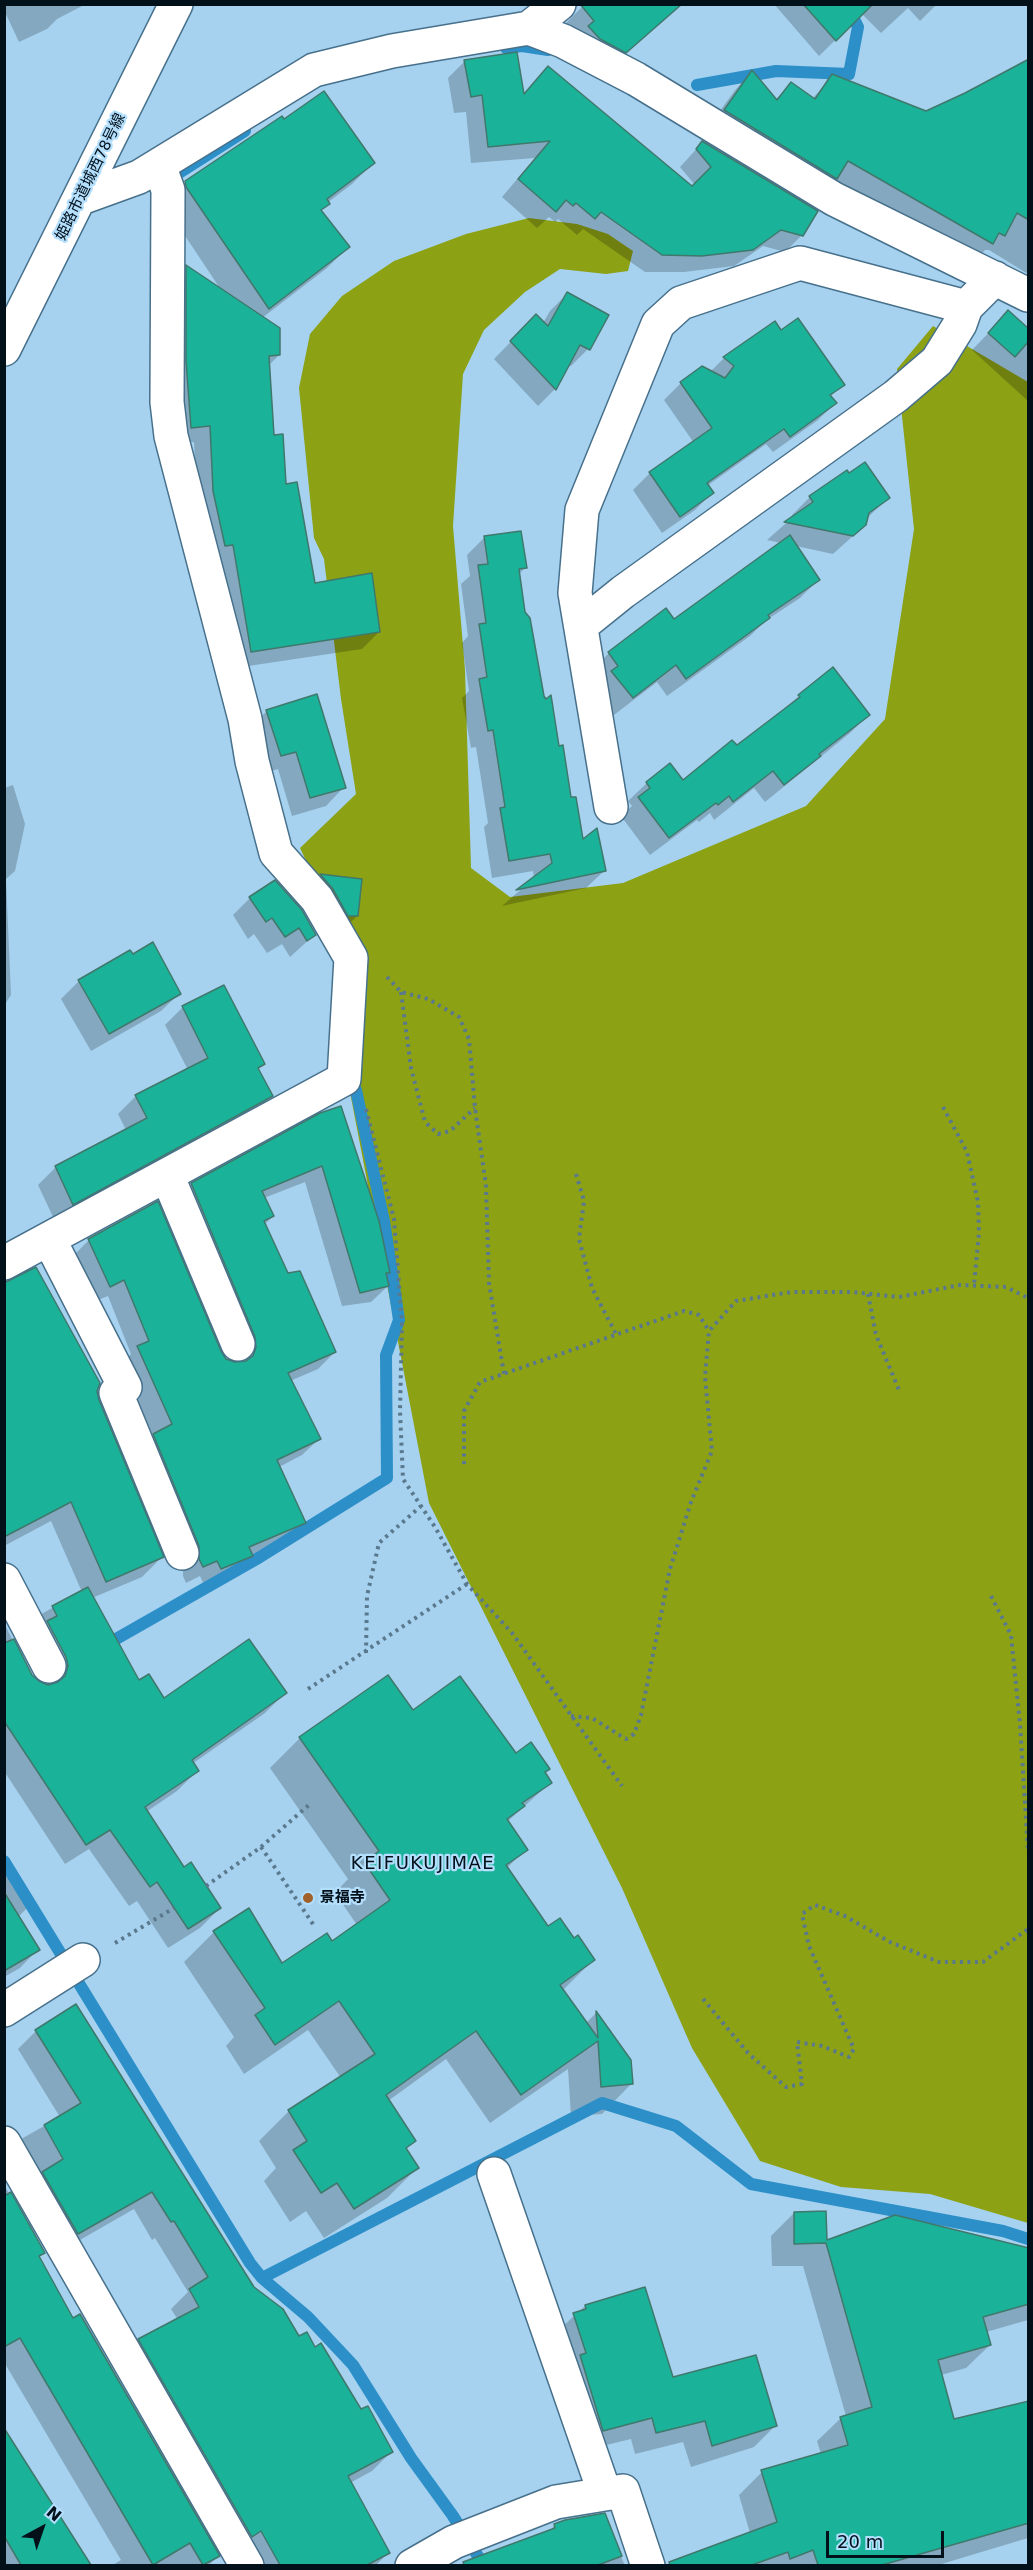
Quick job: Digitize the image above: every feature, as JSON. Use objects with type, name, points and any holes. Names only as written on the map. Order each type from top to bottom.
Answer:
[{"type":"street","name":"姫路市道城西78号線","points":[[9,334],[81,198],[176,4]]},
{"type":"street","points":[[81,198],[139,177],[314,70],[392,51],[530,28],[559,4]]},
{"type":"street","points":[[530,28],[562,41],[636,80],[834,199],[1029,295]]},
{"type":"street","points":[[4,1263],[344,1079],[351,958],[316,899],[276,853],[252,761],[245,719],[171,436],[167,402],[168,190],[159,165]]},
{"type":"street","points":[[611,807],[575,592],[582,510],[658,324],[681,303],[800,262],[966,307]]},
{"type":"street","points":[[582,625],[623,592],[896,396],[936,361],[960,324],[966,307],[995,278]]},
{"type":"street","points":[[167,1175],[238,1344]]},
{"type":"street","points":[[49,1239],[125,1387],[116,1393],[182,1553]]},
{"type":"street","points":[[4,1580],[49,1666]]},
{"type":"street","points":[[4,2010],[83,1960]]},
{"type":"street","points":[[4,2143],[246,2565]]},
{"type":"street","points":[[494,2174],[605,2494]]},
{"type":"street","points":[[412,2565],[464,2538],[556,2502],[623,2491],[648,2565]]},
{"type":"path","points":[[384,984],[385,974],[401,992],[428,999],[459,1017],[470,1039],[475,1108],[486,1186],[489,1283],[504,1374]]},
{"type":"path","points":[[401,992],[411,1068],[425,1122],[438,1134],[450,1131],[475,1108]]},
{"type":"path","points":[[344,1079],[362,1090],[394,1219],[402,1324],[400,1411],[403,1479],[467,1584],[512,1633],[622,1786]]},
{"type":"path","points":[[943,1107],[967,1152],[978,1202],[979,1233],[974,1285]]},
{"type":"path","points":[[576,1174],[584,1201],[579,1239],[592,1288],[616,1334]]},
{"type":"path","points":[[709,1331],[736,1301],[791,1292],[899,1297],[960,1284],[1006,1287],[1029,1298]]},
{"type":"path","points":[[868,1294],[876,1335],[899,1389]]},
{"type":"path","points":[[464,1464],[464,1411],[480,1382],[684,1311],[699,1315],[709,1331],[705,1377],[712,1452],[691,1502],[670,1569],[641,1715],[634,1734],[626,1739],[592,1718],[571,1716]]},
{"type":"path","points":[[366,1653],[367,1596],[379,1543],[421,1506]]},
{"type":"path","points":[[308,1689],[366,1653],[467,1584]]},
{"type":"path","points":[[991,1596],[1011,1635],[1029,1850]]},
{"type":"path","points":[[206,1886],[261,1847],[310,1804]]},
{"type":"path","points":[[261,1847],[315,1927]]},
{"type":"path","points":[[703,1999],[748,2053],[786,2088],[802,2084],[797,2042],[822,2046],[849,2057],[854,2049],[809,1946],[802,1914],[815,1905],[845,1916],[890,1942],[939,1962],[983,1962],[1029,1929]]},
{"type":"path","points":[[83,1960],[155,1921],[174,1908]]},
{"type":"green space","points":[[529,218],[577,224],[608,234],[633,251],[628,271],[606,274],[560,269],[525,292],[484,330],[463,374],[453,526],[465,670],[471,868],[510,897],[623,883],[806,806],[885,719],[914,529],[897,369],[933,326],[1028,382],[1028,2223],[930,2194],[841,2187],[760,2161],[692,2048],[622,1888],[429,1503],[349,1087],[356,967],[300,848],[356,794],[341,699],[324,559],[314,538],[299,388],[310,334],[342,296],[394,261],[466,234]]},
{"type":"building","points":[[580,4],[682,4],[626,53],[600,39],[588,26],[594,21]]},
{"type":"building","points":[[803,4],[873,4],[836,41]]},
{"type":"building","points":[[517,52],[524,94],[548,66],[692,186],[711,167],[696,149],[702,141],[818,211],[803,236],[781,230],[753,250],[702,256],[662,255],[601,212],[595,219],[576,203],[573,206],[566,200],[556,212],[518,179],[550,141],[488,147],[482,95],[471,97],[464,60]]},
{"type":"building","points":[[1029,59],[1029,220],[1017,213],[1005,236],[999,233],[993,244],[848,161],[837,179],[724,110],[752,70],[777,100],[791,82],[815,99],[832,74],[926,111]]},
{"type":"building","points":[[324,91],[375,163],[327,199],[330,204],[321,210],[350,247],[269,309],[186,187],[185,181],[282,116],[284,119]]},
{"type":"building","points":[[186,265],[280,328],[280,355],[269,356],[274,435],[283,434],[286,484],[297,482],[315,583],[372,573],[380,632],[251,652],[233,545],[225,546],[213,491],[210,426],[191,428],[186,361]]},
{"type":"building","points":[[567,292],[609,315],[590,350],[580,345],[556,390],[510,341],[536,314],[548,326]]},
{"type":"building","points":[[1008,310],[1029,329],[1029,341],[1015,357],[988,333]]},
{"type":"building","points":[[798,318],[845,385],[830,395],[837,403],[790,437],[784,429],[707,483],[714,493],[680,517],[649,472],[712,428],[680,382],[702,366],[725,378],[734,366],[723,357],[775,321],[781,330]]},
{"type":"building","points":[[865,462],[890,498],[869,513],[866,525],[853,536],[784,522],[813,502],[809,496],[847,470],[849,473]]},
{"type":"building","points":[[521,531],[527,568],[519,569],[525,612],[530,618],[544,696],[546,699],[551,695],[559,746],[563,745],[571,797],[576,797],[583,839],[597,828],[606,871],[516,890],[552,863],[550,854],[509,861],[500,808],[505,807],[493,730],[488,731],[479,679],[487,677],[479,624],[486,623],[478,565],[488,564],[484,536]]},
{"type":"building","points":[[790,535],[820,580],[768,615],[770,618],[686,679],[676,665],[633,698],[611,671],[618,666],[608,652],[666,608],[674,619]]},
{"type":"building","points":[[833,667],[870,715],[819,754],[821,756],[784,785],[773,771],[733,802],[729,796],[718,805],[716,803],[669,838],[638,797],[650,788],[646,782],[670,763],[683,780],[732,740],[737,745],[800,697],[798,695]]},
{"type":"building","points":[[317,694],[346,788],[310,798],[296,752],[281,756],[266,710]]},
{"type":"building","points":[[320,874],[362,879],[358,916],[348,916],[333,889]]},
{"type":"building","points":[[275,880],[302,910],[316,935],[307,941],[299,928],[285,937],[272,918],[266,922],[249,897]]},
{"type":"building","points":[[153,942],[181,994],[109,1034],[78,980],[130,950],[133,954]]},
{"type":"building","points":[[224,985],[265,1064],[258,1068],[273,1096],[73,1205],[55,1166],[147,1118],[135,1095],[208,1058],[182,1006]]},
{"type":"building","points":[[341,1106],[379,1221],[390,1273],[386,1273],[389,1286],[360,1293],[322,1166],[262,1191],[274,1216],[264,1221],[288,1273],[300,1271],[336,1352],[288,1373],[321,1439],[277,1460],[306,1523],[249,1547],[253,1556],[221,1569],[217,1561],[203,1567],[199,1559],[199,1546],[153,1434],[172,1424],[137,1346],[149,1341],[124,1280],[110,1287],[88,1239],[158,1201],[221,1351],[226,1359],[235,1362],[246,1361],[253,1356],[256,1347],[255,1337],[191,1183],[320,1113]]},
{"type":"building","points":[[36,1267],[100,1383],[97,1391],[99,1400],[164,1557],[106,1582],[71,1502],[4,1537],[4,1283]]},
{"type":"building","points":[[88,1587],[139,1680],[149,1674],[164,1698],[249,1639],[287,1693],[192,1760],[199,1771],[145,1807],[184,1867],[191,1862],[221,1908],[188,1929],[157,1882],[150,1887],[110,1830],[86,1845],[4,1721],[4,1643],[14,1639],[32,1675],[39,1681],[48,1685],[58,1682],[65,1676],[68,1666],[66,1657],[47,1621],[57,1616],[52,1606]]},
{"type":"building","points":[[388,1675],[413,1710],[460,1676],[516,1753],[531,1742],[550,1769],[545,1772],[552,1783],[522,1803],[525,1806],[507,1819],[528,1850],[506,1865],[548,1926],[560,1918],[574,1938],[578,1935],[595,1960],[560,1985],[598,2038],[596,2011],[631,2060],[633,2084],[601,2087],[598,2041],[521,2095],[476,2031],[386,2095],[416,2141],[406,2148],[419,2168],[354,2209],[337,2183],[321,2193],[293,2150],[307,2141],[288,2110],[375,2054],[339,2001],[275,2045],[255,2015],[265,2008],[213,1931],[249,1908],[282,1963],[327,1933],[332,1941],[390,1900],[364,1862],[379,1851],[299,1737]]},
{"type":"building","points":[[4,1892],[40,1950],[4,1971]]},
{"type":"building","points":[[76,2004],[254,2287],[283,2309],[299,2336],[307,2332],[315,2347],[321,2343],[361,2409],[368,2406],[393,2452],[348,2476],[390,2553],[367,2565],[280,2565],[261,2531],[252,2537],[138,2339],[199,2307],[189,2289],[208,2277],[174,2221],[171,2222],[152,2192],[78,2234],[42,2172],[63,2159],[44,2125],[81,2103],[35,2030]]},
{"type":"building","points":[[4,2192],[6,2195],[11,2192],[45,2253],[39,2256],[73,2318],[80,2314],[220,2556],[203,2565],[190,2543],[153,2565],[20,2338],[4,2347]]},
{"type":"building","points":[[826,2211],[827,2240],[895,2215],[1029,2248],[1029,2304],[983,2317],[991,2345],[938,2360],[954,2419],[1029,2401],[1029,2523],[882,2565],[818,2565],[813,2550],[790,2559],[788,2552],[752,2565],[670,2565],[669,2562],[777,2522],[761,2470],[848,2445],[840,2417],[872,2407],[826,2243],[794,2244],[794,2212]]},
{"type":"building","points":[[645,2287],[673,2377],[756,2355],[777,2426],[712,2446],[705,2421],[656,2433],[652,2418],[603,2431],[580,2355],[586,2353],[573,2313],[586,2309],[585,2305]]},
{"type":"building","points":[[4,2428],[91,2565],[21,2565],[4,2536]]},
{"type":"building","points":[[605,2513],[622,2556],[598,2565],[464,2565],[463,2562],[555,2528],[554,2524]]},
{"type":"waterway","points":[[697,85],[776,71],[849,74],[858,27],[849,9]]},
{"type":"waterway","points":[[506,48],[522,46],[548,50]]},
{"type":"waterway","points":[[168,180],[245,131]]},
{"type":"waterway","points":[[102,1647],[260,1557],[387,1478],[386,1355],[399,1320],[384,1221],[356,1090]]},
{"type":"waterway","points":[[4,1861],[250,2263],[262,2278],[308,2317],[353,2365],[411,2458],[453,2516],[484,2566]]},
{"type":"waterway","points":[[262,2278],[602,2103],[676,2126],[751,2184],[1003,2231],[1028,2239]]},
{"type":"place","name":"景福寺","points":[[308,1898]]},
{"type":"district","name":"KEIFUKUJIMAE","points":[[423,1864]]}]
